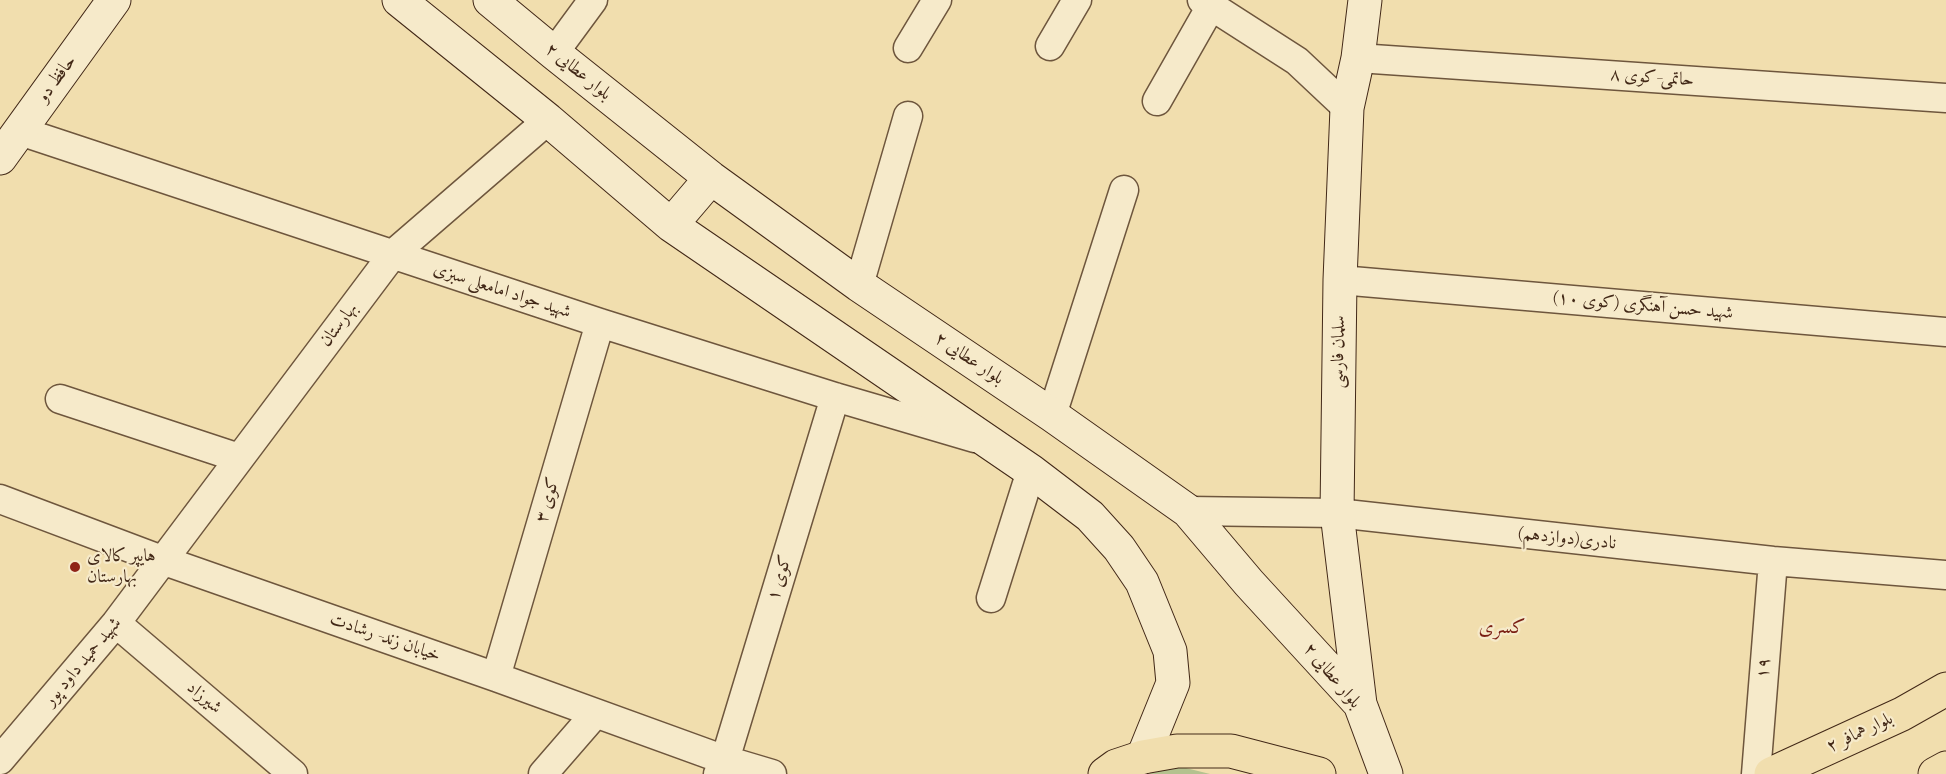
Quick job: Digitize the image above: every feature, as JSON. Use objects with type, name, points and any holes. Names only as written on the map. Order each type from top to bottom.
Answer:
[{"type":"main road","name":"بلوار همافر ۲","points":[[1771,774],[1902,714],[1946,688]]},
{"type":"main road","points":[[1105,774],[1116,766],[1143,757],[1177,751],[1231,751],[1319,774]]},
{"type":"main road","points":[[1935,774],[1946,768]]},
{"type":"street","name":"حافظ دو","points":[[0,158],[114,0]]},
{"type":"street","points":[[399,0],[548,120],[672,225],[1031,471],[1090,516],[1119,548],[1142,582],[1170,651],[1173,682],[1143,757]]},
{"type":"street","name":"بلوار عطایی ۲","points":[[490,0],[711,178],[859,285],[1052,415],[1188,511],[1249,583],[1360,704],[1386,774]]},
{"type":"street","points":[[554,53],[593,0]]},
{"type":"street","points":[[908,48],[938,0]]},
{"type":"street","points":[[1050,46],[1077,0]]},
{"type":"street","name":"سلمان فارسی","points":[[1360,704],[1337,513],[1340,280],[1347,108],[1358,58],[1365,0]]},
{"type":"street","points":[[1157,101],[1207,3],[1297,61],[1347,108]]},
{"type":"street","name":"حاتمی-کوی ۸","points":[[1358,58],[1946,98]]},
{"type":"street","points":[[859,285],[908,116]]},
{"type":"street","name":"بهارستان","points":[[162,560],[393,254],[548,120]]},
{"type":"street","name":"شهید جواد امامعلی سبزی","points":[[20,131],[600,323],[835,397],[986,441]]},
{"type":"street","points":[[672,225],[711,178]]},
{"type":"street","points":[[1052,415],[1124,190]]},
{"type":"street","name":"شهید حسن آهنگری (کوی ۱۰)","points":[[1340,280],[1946,332]]},
{"type":"street","name":"کوی ۳","points":[[496,677],[600,323]]},
{"type":"street","name":"کوی ۱","points":[[722,767],[835,397]]},
{"type":"street","points":[[60,399],[239,458]]},
{"type":"street","points":[[991,598],[1031,471]]},
{"type":"street","name":"خیابان زند- رشادت","points":[[0,499],[162,560],[496,677],[595,714],[722,767],[772,774]]},
{"type":"street","name":"نادری(دوازدهم)","points":[[1188,511],[1337,513],[1773,561],[1946,575]]},
{"type":"street","name":"شهید حمید داود پور","points":[[0,760],[116,623],[162,560]]},
{"type":"street","name":"۱۹","points":[[1756,774],[1773,561]]},
{"type":"street","name":"شیرزاد","points":[[116,623],[293,774]]},
{"type":"street","points":[[543,774],[595,714]]},
{"type":"green space","points":[[1182,767],[1210,774],[1146,774],[1174,768]]},
{"type":"place","name":"هایپر کالای بهارستان","points":[[75,567]]},
{"type":"district","name":"کسری","points":[[1502,628]]}]
